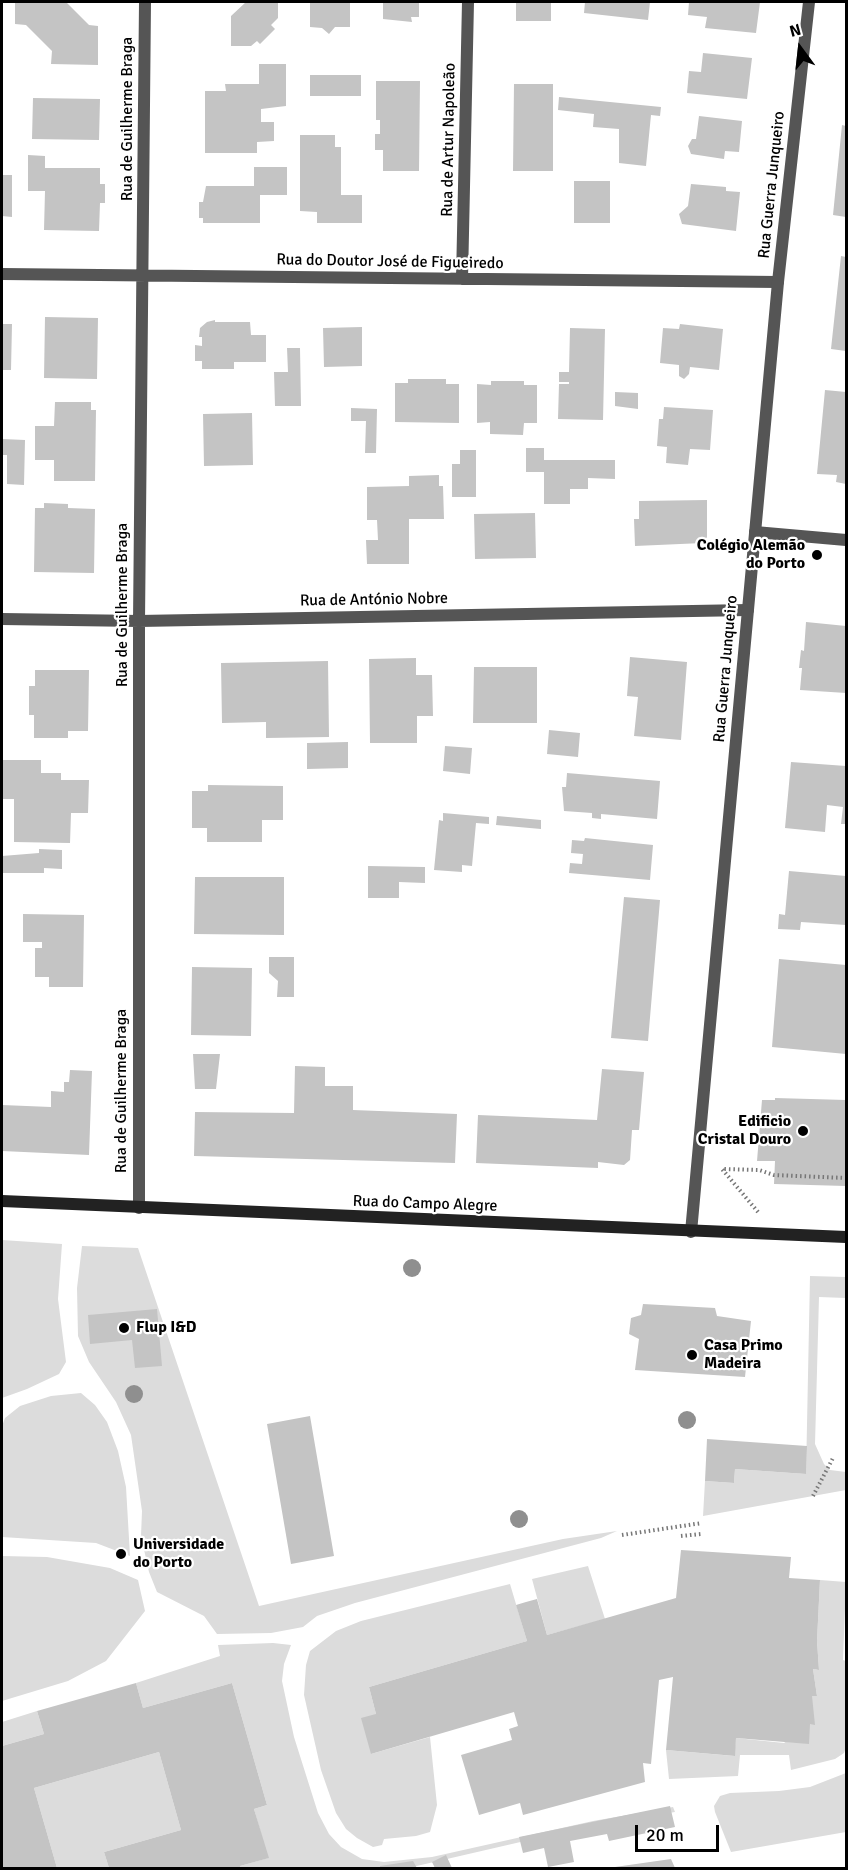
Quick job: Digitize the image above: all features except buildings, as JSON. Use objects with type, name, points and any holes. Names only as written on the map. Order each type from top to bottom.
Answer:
[{"type":"main road","name":"Rua do Campo Alegre","points":[[2,1201],[846,1237]]},
{"type":"street","name":"Rua de Guilherme Braga","points":[[139,1208],[139,621],[145,2]]},
{"type":"street","name":"Rua de Artur Napoleão","points":[[462,279],[468,2]]},
{"type":"street","name":"Rua Guerra Junqueiro","points":[[691,1232],[778,282],[809,2]]},
{"type":"street","name":"Rua do Doutor José de Figueiredo","points":[[2,274],[778,282]]},
{"type":"street","points":[[755,532],[846,540]]},
{"type":"street","name":"Rua de António Nobre","points":[[2,619],[139,621],[748,610]]},
{"type":"path","points":[[758,1213],[722,1169],[759,1170],[774,1175],[846,1178]]},
{"type":"path","points":[[813,1496],[833,1458]]},
{"type":"path","points":[[622,1535],[702,1523]]},
{"type":"path","points":[[681,1536],[701,1534]]},
{"type":"shaded area","points":[[2,1240],[62,1244],[58,1299],[66,1362],[59,1374],[2,1398]]},
{"type":"shaded area","points":[[82,1246],[138,1248],[259,1606],[563,1539],[617,1531],[601,1538],[355,1603],[317,1616],[303,1627],[271,1633],[217,1634],[204,1616],[157,1592],[149,1572],[141,1536],[142,1511],[131,1435],[116,1402],[89,1362],[78,1336],[77,1288]]},
{"type":"shaded area","points":[[810,1276],[846,1277],[846,1298],[819,1297],[815,1444],[824,1464],[830,1470],[846,1472],[846,1490],[703,1516],[705,1481],[734,1483],[735,1469],[806,1474]]},
{"type":"shaded area","points":[[81,1393],[95,1405],[107,1422],[118,1451],[126,1487],[130,1556],[96,1543],[2,1537],[2,1426],[5,1418],[20,1406],[51,1396]]},
{"type":"shaded area","points":[[2,1556],[47,1557],[110,1568],[138,1580],[145,1611],[106,1661],[68,1681],[2,1701]]},
{"type":"shaded area","points":[[588,1566],[605,1619],[547,1635],[532,1579]]},
{"type":"shaded area","points":[[820,1580],[846,1582],[843,1660],[846,1661],[846,1747],[844,1753],[835,1759],[791,1770],[789,1755],[740,1755],[738,1776],[669,1779],[666,1750],[734,1756],[736,1738],[784,1743],[810,1724],[812,1696],[817,1696],[813,1669],[819,1670],[817,1641]]},
{"type":"shaded area","points":[[510,1584],[527,1641],[369,1687],[376,1714],[371,1754],[430,1737],[437,1805],[430,1832],[416,1836],[384,1839],[382,1845],[373,1847],[346,1829],[336,1813],[321,1770],[304,1695],[306,1665],[310,1651],[336,1631],[361,1621]]},
{"type":"shaded area","points":[[273,1643],[291,1645],[284,1664],[282,1681],[294,1737],[318,1813],[329,1834],[341,1847],[362,1859],[384,1862],[432,1857],[593,1821],[673,1807],[675,1812],[594,1825],[408,1868],[240,1868],[240,1866],[268,1858],[254,1809],[267,1805],[232,1683],[143,1708],[136,1683],[220,1656],[218,1645]]},
{"type":"shaded area","points":[[37,1711],[44,1734],[2,1746],[2,1722]]},
{"type":"shaded area","points":[[159,1752],[181,1830],[104,1852],[109,1868],[57,1868],[34,1788]]},
{"type":"shaded area","points":[[846,1773],[846,1832],[731,1852],[715,1812],[714,1806],[720,1796],[730,1793],[810,1787]]},
{"type":"place","name":"Colégio Alemão do Porto","points":[[817,555]]},
{"type":"place","name":"Edificio Cristal Douro","points":[[803,1131]]},
{"type":"place","name":"Flup I&D","points":[[124,1328]]},
{"type":"place","name":"Casa Primo Madeira","points":[[692,1355]]},
{"type":"place","name":"Universidade do Porto","points":[[121,1554]]}]
